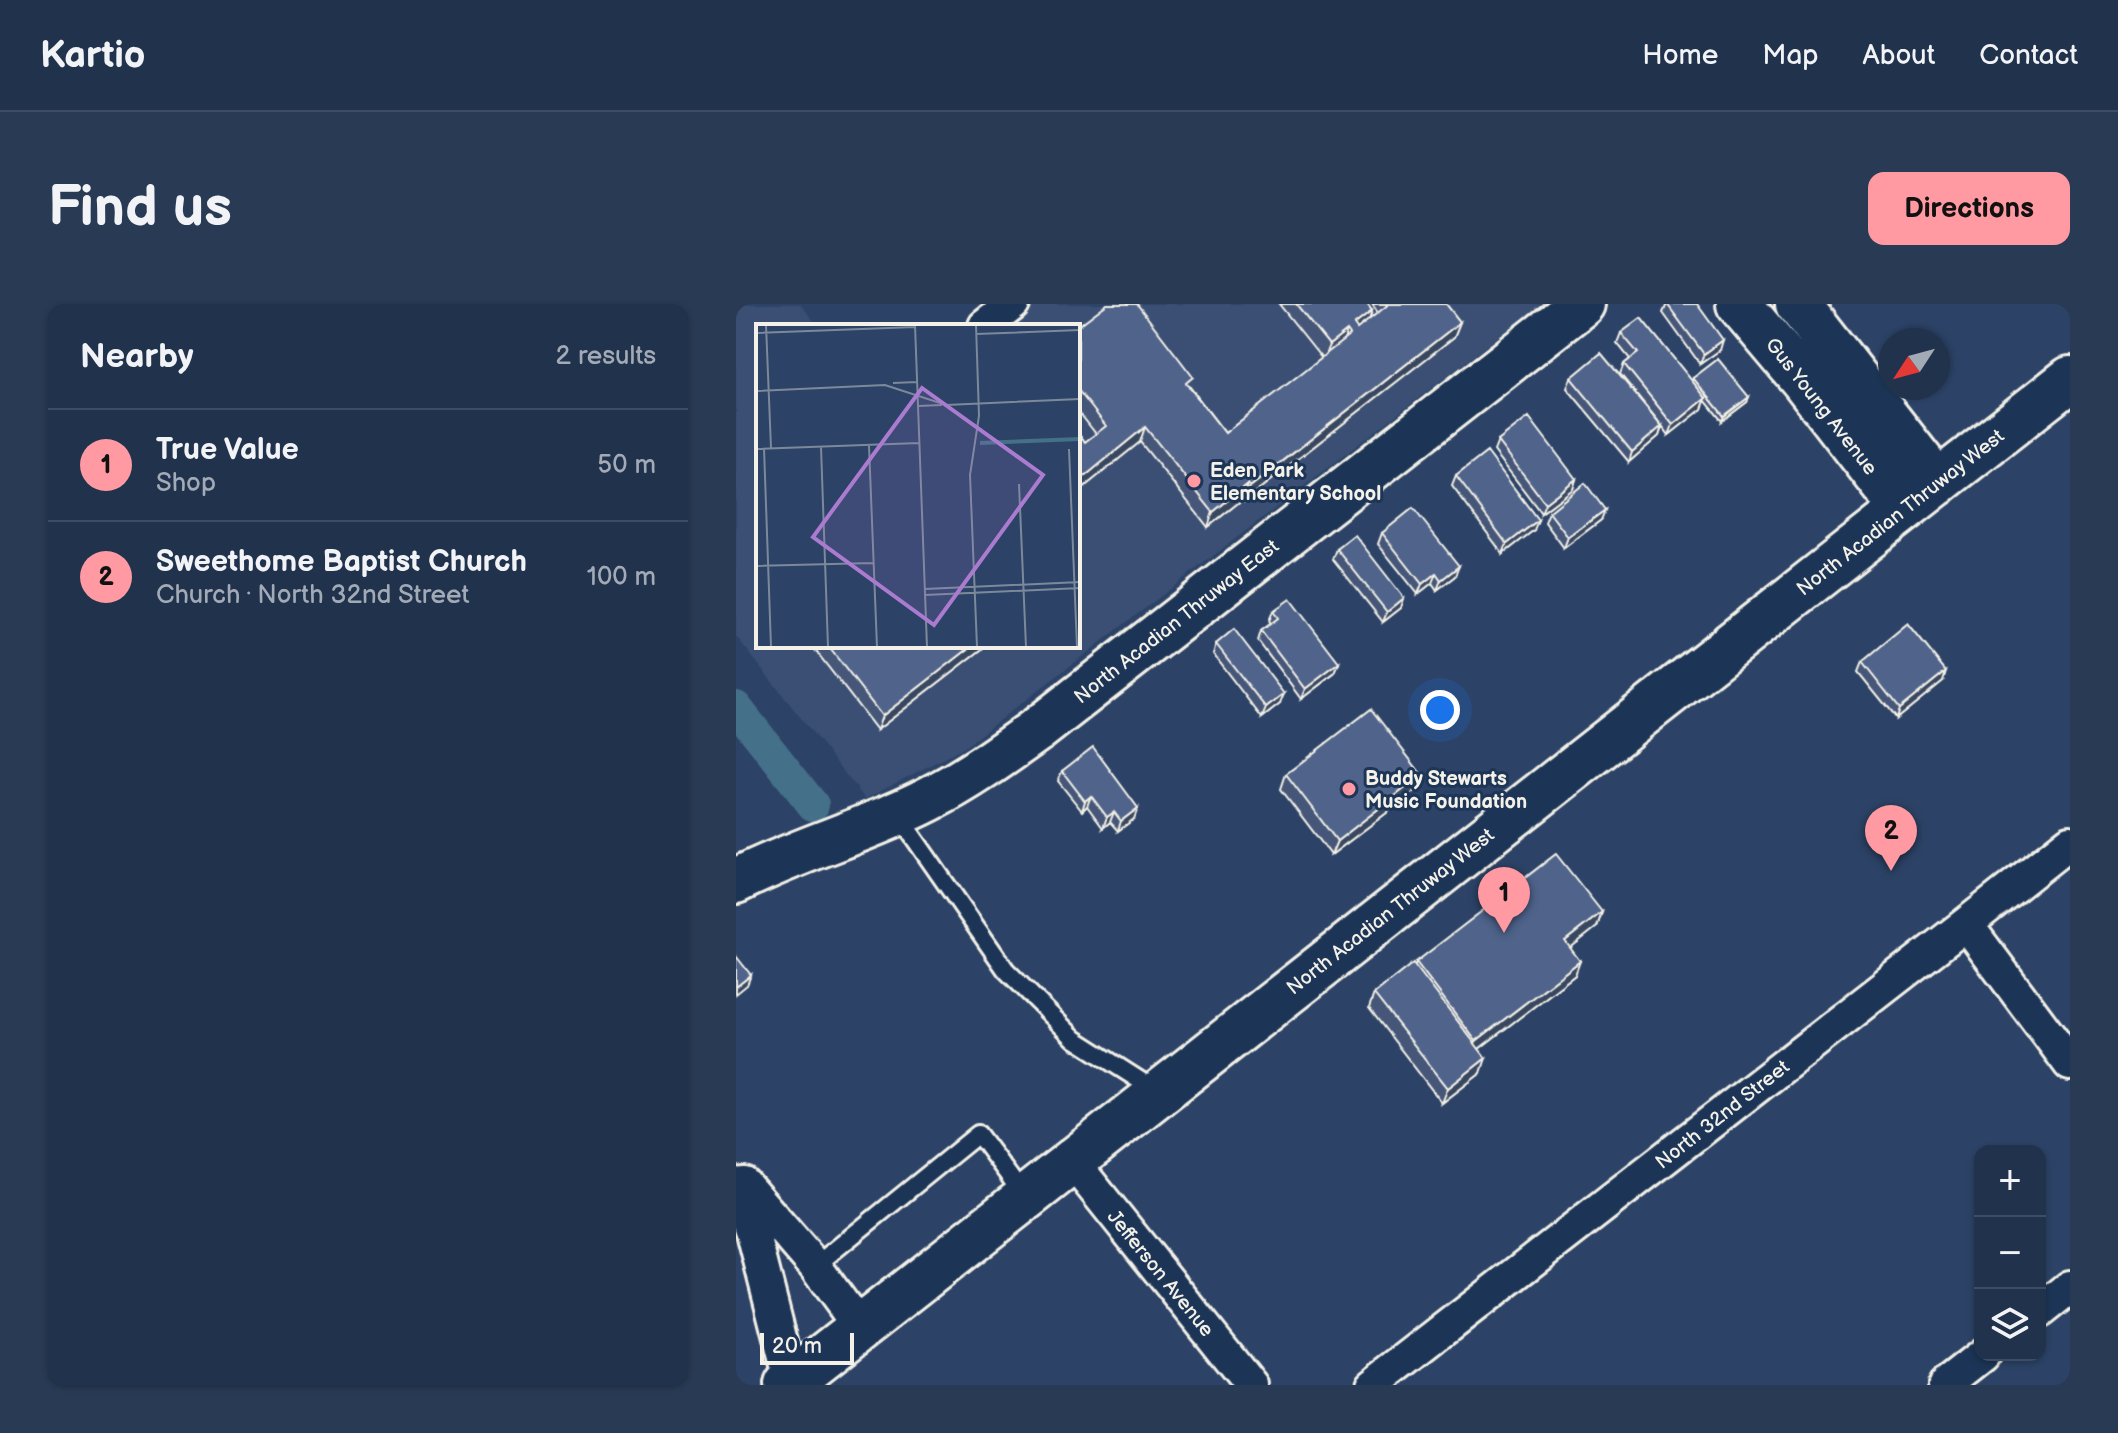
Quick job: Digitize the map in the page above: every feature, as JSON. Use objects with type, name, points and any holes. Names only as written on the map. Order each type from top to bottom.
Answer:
[{"type":"street","points":[[988,324],[1013,304]]},
{"type":"street","name":"North Acadian Thruway East","points":[[736,881],[926,800],[959,783],[1028,736],[1582,304]]},
{"type":"street","name":"Gus Young Avenue","points":[[1739,304],[1803,380],[1903,509]]},
{"type":"street","points":[[1798,304],[1938,483]]},
{"type":"street","name":"North Acadian Thruway West","points":[[790,1384],[2070,379]]},
{"type":"street","name":"North 32nd Street","points":[[1373,1385],[2070,842]]},
{"type":"street","points":[[1966,924],[2070,1064]]},
{"type":"street","name":"Jefferson Avenue","points":[[1072,1161],[1251,1385]]},
{"type":"street","points":[[736,1175],[815,1266],[860,1328]]},
{"type":"street","points":[[736,1184],[753,1232],[790,1384]]},
{"type":"street","points":[[2046,1306],[2070,1287]]},
{"type":"street","points":[[1945,1385],[1975,1361]]},
{"type":"lane","points":[[897,813],[1006,970],[1075,1039],[1160,1092]]},
{"type":"lane","points":[[815,1266],[978,1134],[1026,1198]]},
{"type":"shaded area","name":"Eden Park Elementary School","points":[[736,304],[801,304],[816,324],[756,324],[756,648],[1080,648],[1080,324],[1010,324],[1035,304],[1541,304],[963,748],[865,799],[736,636]]},
{"type":"building","points":[[1107,304],[1137,304],[1193,377],[1186,383],[1225,433],[1350,335],[1347,331],[1329,345],[1296,304],[1367,304],[1372,311],[1354,325],[1357,329],[1389,304],[1446,304],[1460,322],[1250,487],[1248,484],[1213,512],[1145,427],[1080,480],[1080,436],[1085,442],[1106,426],[1080,393],[1080,324]]},
{"type":"building","points":[[1667,304],[1697,304],[1723,340],[1704,354]]},
{"type":"building","points":[[1641,318],[1706,398],[1673,425],[1624,364],[1638,353],[1621,333]]},
{"type":"building","points":[[1601,353],[1662,426],[1632,452],[1571,378]]},
{"type":"building","points":[[1718,359],[1749,397],[1724,416],[1693,378]]},
{"type":"building","points":[[1529,417],[1576,479],[1545,503],[1498,441]]},
{"type":"building","points":[[1487,452],[1538,520],[1507,544],[1456,476]]},
{"type":"building","points":[[1585,483],[1605,510],[1568,537],[1549,512]]},
{"type":"building","points":[[1413,508],[1459,566],[1441,580],[1436,573],[1422,584],[1382,533]]},
{"type":"building","points":[[1355,535],[1404,598],[1387,612],[1337,549]]},
{"type":"building","points":[[1290,599],[1339,663],[1305,689],[1261,631],[1278,618],[1273,611]]},
{"type":"building","points":[[1908,624],[1946,671],[1899,709],[1862,662]]},
{"type":"building","points":[[1234,629],[1284,694],[1266,708],[1216,644]]},
{"type":"building","points":[[830,648],[969,648],[882,716]]},
{"type":"building","name":"Buddy Stewarts Music Foundation","points":[[1371,709],[1422,775],[1337,841],[1286,774]]},
{"type":"building","points":[[1093,747],[1138,808],[1121,821],[1114,812],[1107,817],[1091,796],[1085,801],[1062,771]]},
{"type":"building","points":[[1556,854],[1602,912],[1565,941],[1580,961],[1476,1041],[1416,962]]},
{"type":"building","points":[[736,956],[751,975],[736,987]]},
{"type":"building","points":[[1413,963],[1486,1058],[1448,1088],[1374,994]]},
{"type":"waterway","points":[[736,707],[813,805]]},
{"type":"place","name":"Eden Park Elementary School","points":[[1194,481]]},
{"type":"place","name":"Buddy Stewarts Music Foundation","points":[[1349,789]]},
{"type":"place","name":"Sweethome Baptist Church","points":[[1891,871]]},
{"type":"place","name":"True Value","points":[[1504,933]]}]
